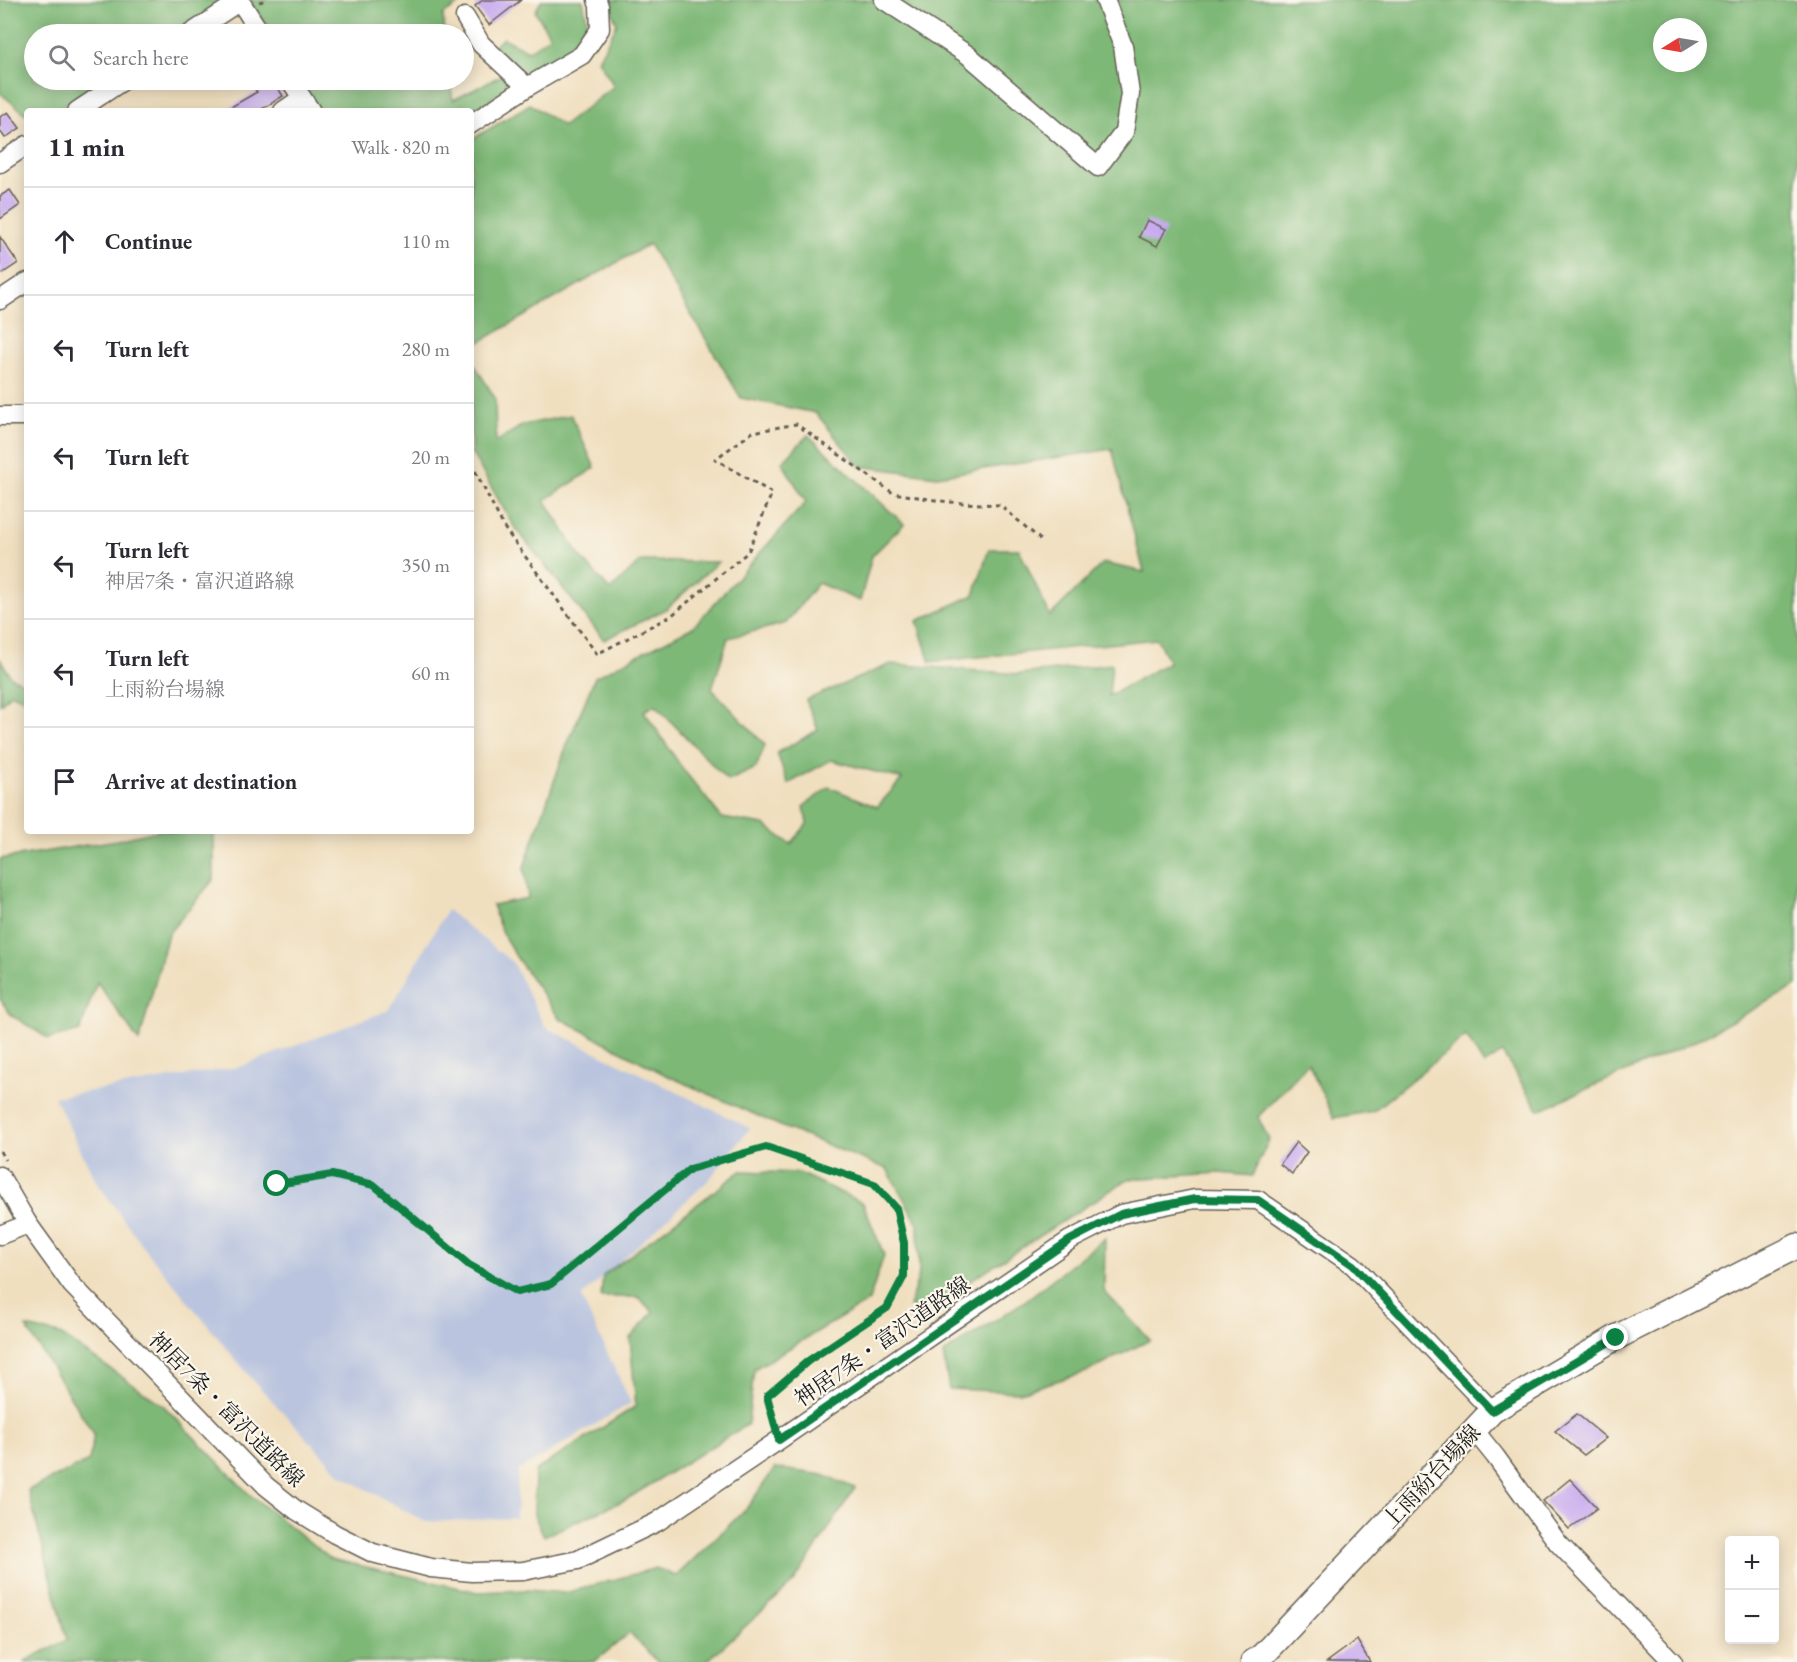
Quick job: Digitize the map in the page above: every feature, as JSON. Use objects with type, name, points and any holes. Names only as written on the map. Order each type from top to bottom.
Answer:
[{"type":"main road","name":"上雨紛台場線","points":[[1253,1662],[1492,1411],[1616,1338],[1797,1246]]},
{"type":"street","points":[[474,122],[527,87],[582,55],[600,29],[597,0]]},
{"type":"street","points":[[884,0],[968,55],[1098,167],[1124,132],[1130,94],[1123,46],[1105,0]]},
{"type":"street","points":[[205,24],[240,1],[255,24]]},
{"type":"street","points":[[465,17],[469,24]]},
{"type":"street","points":[[474,32],[481,44],[527,87]]},
{"type":"street","points":[[82,108],[109,90]]},
{"type":"street","points":[[297,90],[307,105]]},
{"type":"street","points":[[0,163],[24,147]]},
{"type":"street","points":[[0,300],[24,284]]},
{"type":"street","points":[[0,416],[24,416]]},
{"type":"street","name":"神居7条・富沢道路線","points":[[0,1176],[27,1224],[72,1285],[266,1486],[296,1510],[334,1534],[373,1553],[431,1568],[472,1572],[523,1571],[578,1560],[657,1522],[1070,1240],[1121,1214],[1195,1199],[1258,1200],[1353,1265],[1492,1411]]},
{"type":"street","points":[[0,1236],[27,1224]]},
{"type":"street","points":[[1474,1430],[1496,1456],[1558,1543],[1673,1662]]},
{"type":"path","points":[[474,469],[505,529],[597,654],[671,616],[748,552],[772,493],[715,459],[753,432],[796,424],[893,493],[948,502],[1000,505],[1042,541]]},
{"type":"path","points":[[277,1184],[332,1175],[374,1185],[469,1265],[517,1292],[551,1284],[690,1169],[766,1147],[874,1184],[896,1208],[904,1243],[904,1276],[887,1308],[808,1361],[767,1396],[779,1440]]},
{"type":"shaded area","points":[[447,910],[512,962],[545,1027],[750,1128],[708,1181],[581,1297],[631,1403],[518,1471],[516,1518],[425,1522],[341,1475],[251,1378],[149,1254],[97,1183],[54,1097],[239,1067],[389,1010]]},
{"type":"green space","points":[[0,0],[235,0],[195,24],[24,24],[24,90],[90,90],[60,108],[24,108],[24,113],[0,93]]},
{"type":"green space","points":[[249,0],[465,0],[443,15],[444,24],[265,24]]},
{"type":"green space","points":[[542,0],[583,0],[587,21],[576,47],[527,76],[494,47],[503,38],[528,51],[550,36],[535,11]]},
{"type":"green space","points":[[607,0],[1797,0],[1797,986],[1689,1044],[1539,1110],[1502,1053],[1484,1065],[1466,1036],[1373,1111],[1334,1118],[1308,1064],[1258,1117],[1269,1140],[1252,1176],[1220,1173],[1128,1179],[923,1311],[909,1307],[919,1274],[918,1224],[887,1169],[785,1128],[664,1074],[559,1018],[502,933],[492,905],[528,898],[524,867],[565,750],[595,677],[693,627],[806,502],[782,462],[808,435],[904,524],[872,556],[860,601],[818,583],[786,623],[728,638],[712,689],[765,745],[756,768],[728,781],[655,705],[644,711],[682,768],[722,818],[764,825],[791,844],[807,824],[804,806],[829,787],[877,807],[902,779],[831,760],[788,784],[777,753],[818,730],[806,700],[891,664],[1019,674],[1112,664],[1109,696],[1169,662],[1157,639],[930,662],[917,621],[974,595],[989,549],[1019,549],[1050,616],[1103,563],[1144,572],[1112,449],[937,476],[859,466],[816,413],[741,398],[649,244],[474,345],[474,138],[530,104],[563,126],[614,86],[598,60],[617,24]]},
{"type":"green space","points":[[504,74],[508,89],[474,110],[474,108],[294,108],[285,90],[452,90],[453,100]]},
{"type":"green space","points":[[474,364],[495,398],[496,442],[523,425],[571,415],[595,468],[545,500],[579,555],[610,590],[641,561],[718,562],[666,609],[604,640],[513,525],[474,457]]},
{"type":"green space","points":[[0,659],[11,677],[24,683],[24,700],[11,693],[0,705]]},
{"type":"green space","points":[[144,834],[214,834],[214,879],[168,934],[139,1042],[97,982],[80,1031],[49,1039],[11,1015],[0,999],[0,859]]},
{"type":"green space","points":[[741,1171],[799,1173],[863,1203],[884,1255],[869,1301],[754,1369],[748,1424],[627,1499],[544,1536],[534,1515],[535,1471],[636,1406],[630,1338],[653,1312],[638,1297],[601,1297],[603,1276]]},
{"type":"green space","points":[[1105,1238],[1104,1291],[1150,1340],[1086,1372],[1020,1392],[949,1389],[943,1354],[1025,1301]]},
{"type":"green space","points":[[26,1327],[59,1334],[163,1405],[249,1494],[331,1559],[478,1592],[527,1590],[565,1593],[656,1568],[676,1576],[746,1509],[775,1468],[823,1475],[855,1488],[794,1582],[706,1662],[658,1662],[630,1633],[594,1662],[23,1662],[67,1640],[28,1490],[89,1461],[94,1434]]},
{"type":"building","points":[[483,0],[521,0],[489,25],[475,6]]},
{"type":"building","points":[[256,90],[279,90],[283,96],[264,108],[229,108],[257,92]]},
{"type":"building","points":[[8,112],[20,128],[5,138],[0,131],[0,117]]},
{"type":"building","points":[[10,190],[20,205],[0,219],[0,196]]},
{"type":"building","points":[[1147,220],[1166,229],[1157,246],[1139,237]]},
{"type":"building","points":[[0,237],[18,263],[0,275]]},
{"type":"building","points":[[1296,1142],[1307,1152],[1292,1174],[1280,1164]]},
{"type":"building","points":[[1577,1414],[1606,1438],[1584,1455],[1555,1431]]},
{"type":"building","points":[[1570,1479],[1597,1508],[1569,1529],[1543,1501]]},
{"type":"building","points":[[1357,1640],[1370,1662],[1327,1662]]},
{"type":"route","points":[[277,1184],[332,1175],[374,1185],[469,1265],[517,1292],[551,1284],[690,1169],[766,1147],[874,1184],[896,1208],[904,1243],[904,1276],[887,1308],[808,1361],[767,1396],[779,1440],[1070,1240],[1121,1214],[1195,1199],[1258,1200],[1353,1265],[1492,1411],[1616,1338]]}]
